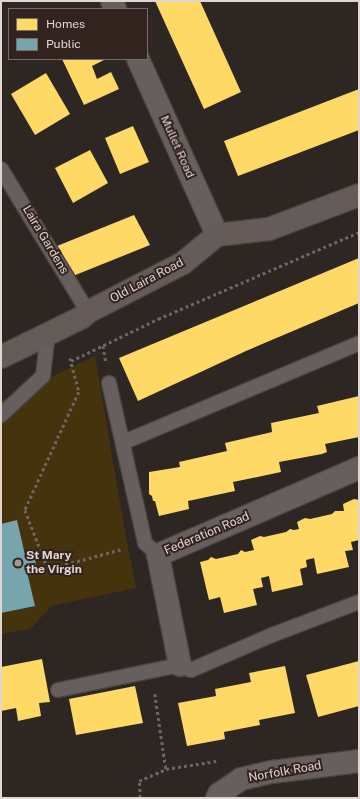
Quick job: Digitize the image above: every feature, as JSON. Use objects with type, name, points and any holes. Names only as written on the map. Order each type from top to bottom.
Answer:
[{"type":"main road","points":[[217,235],[269,229],[359,195]]},
{"type":"main road","name":"Old Laira Road","points":[[1,357],[81,318],[88,312],[183,263],[217,235]]},
{"type":"street","name":"Mullet Road","points":[[138,60],[217,235]]},
{"type":"street","name":"Federation Road","points":[[180,665],[152,549],[359,468]]},
{"type":"street","name":"Norfolk Road","points":[[216,798],[219,794],[241,779],[272,772],[359,761]]},
{"type":"lane","name":"Laira Gardens","points":[[1,169],[88,312]]},
{"type":"lane","points":[[1,415],[43,376],[55,330]]},
{"type":"lane","points":[[124,442],[359,343]]},
{"type":"lane","points":[[109,383],[152,549]]},
{"type":"lane","points":[[58,690],[180,665],[192,670],[272,635],[359,602]]},
{"type":"path","points":[[71,361],[158,319],[359,232]]},
{"type":"path","points":[[55,330],[71,361],[79,392],[25,510],[48,569],[152,549]]},
{"type":"path","points":[[152,671],[166,768]]},
{"type":"shaded area","points":[[95,356],[136,588],[50,606],[49,609],[30,629],[1,634],[1,401]]},
{"type":"building: Homes","points":[[155,1],[200,1],[241,92],[204,109]]},
{"type":"building: Homes","points":[[62,60],[104,60],[92,66],[97,79],[111,72],[119,89],[84,105]]},
{"type":"building: Homes","points":[[46,73],[70,114],[35,135],[11,94]]},
{"type":"building: Homes","points":[[359,89],[359,130],[238,176],[224,141]]},
{"type":"building: Homes","points":[[133,126],[149,162],[120,174],[105,138]]},
{"type":"building: Homes","points":[[90,150],[108,183],[73,203],[55,168]]},
{"type":"building: Homes","points":[[134,215],[150,245],[73,276],[57,246]]},
{"type":"building: Homes","points":[[359,258],[359,303],[246,351],[138,401],[119,358]]},
{"type":"building: Homes","points":[[359,396],[359,437],[325,444],[327,452],[322,454],[279,462],[281,472],[233,482],[235,491],[188,501],[189,509],[159,516],[155,501],[153,501],[152,496],[149,494],[149,472],[180,467],[179,462],[227,451],[225,443],[272,432],[271,423],[319,413],[317,406]]},
{"type":"building: Homes","points":[[354,499],[359,500],[359,540],[351,542],[353,550],[345,551],[349,567],[317,574],[314,558],[306,560],[307,567],[300,569],[303,585],[272,592],[269,576],[261,578],[263,587],[253,589],[257,605],[224,613],[220,597],[209,600],[200,562],[208,560],[211,557],[216,559],[238,554],[241,550],[245,552],[254,550],[251,540],[260,536],[264,537],[286,532],[290,529],[299,529],[297,522],[305,518],[310,519],[332,514],[335,511],[344,511],[343,504]]},
{"type":"building: Homes","points":[[42,659],[50,702],[39,703],[41,716],[18,721],[16,708],[1,711],[1,667]]},
{"type":"building: Homes","points":[[359,661],[359,706],[318,717],[306,675]]},
{"type":"building: Homes","points":[[285,666],[295,713],[259,720],[260,725],[224,732],[225,739],[187,746],[178,703],[216,696],[215,689],[251,682],[249,673]]},
{"type":"building: Homes","points":[[135,686],[143,723],[76,735],[69,699]]},
{"type":"building: Public","name":"St Mary the Virgin","points":[[17,520],[25,555],[34,554],[37,570],[27,572],[35,606],[1,613],[1,524]]},
{"type":"place","name":"St Mary the Virgin","points":[[18,563]]}]
